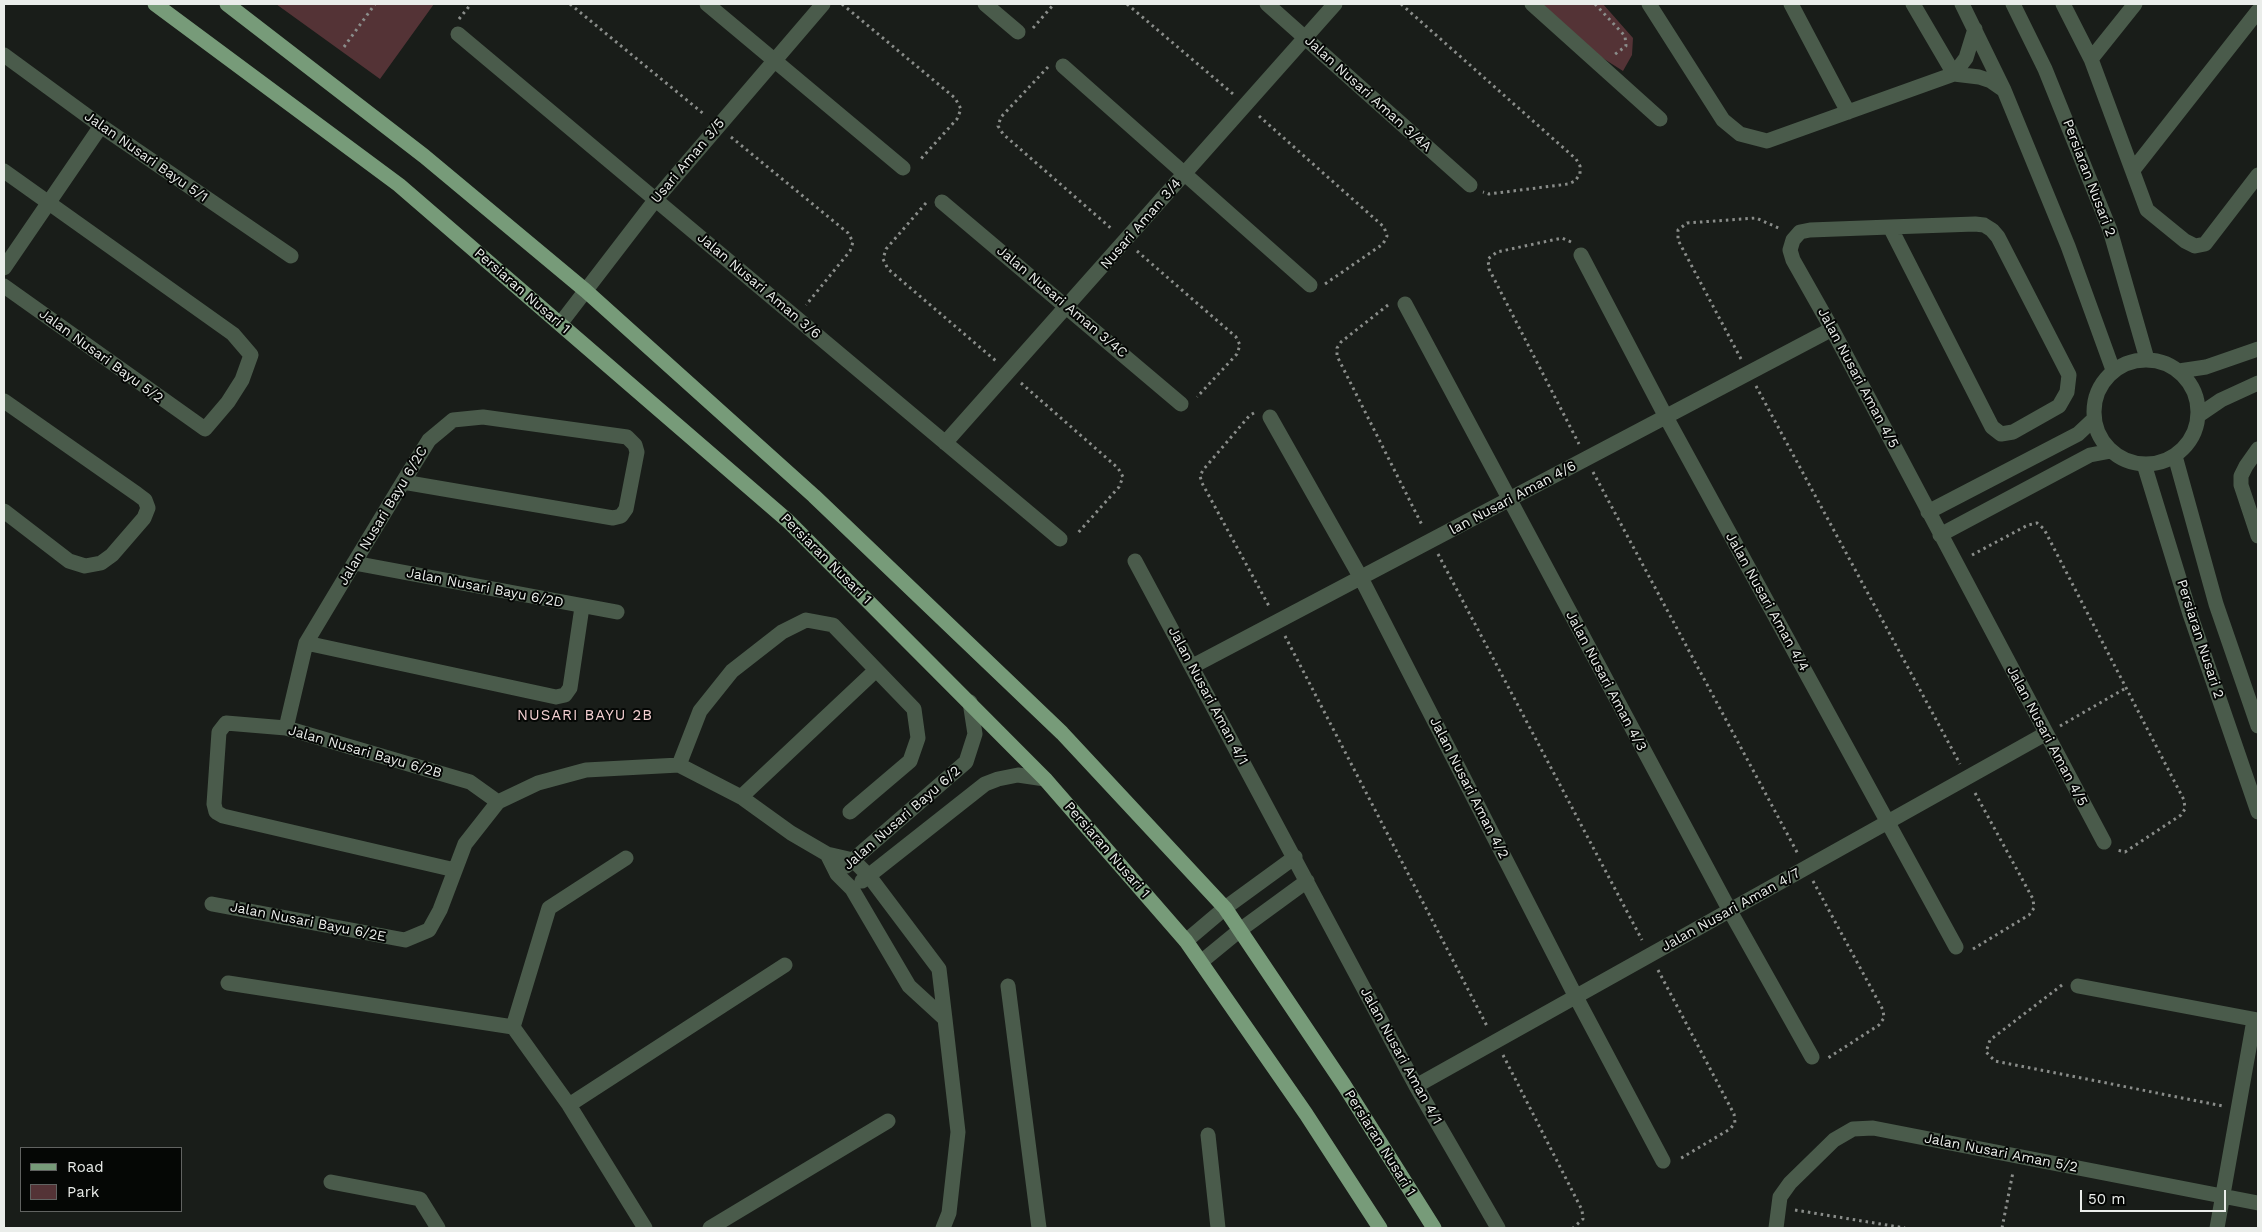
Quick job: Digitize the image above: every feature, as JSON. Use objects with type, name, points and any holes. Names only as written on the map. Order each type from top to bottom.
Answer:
[{"type":"main road","name":"Persiaran Nusari 1","points":[[155,4],[399,185],[788,521],[970,702],[1045,779],[1186,941],[1306,1114],[1380,1228]]},
{"type":"main road","name":"Persiaran Nusari 1","points":[[227,4],[424,156],[586,291],[814,496],[1062,733],[1225,908],[1344,1085],[1434,1228]]},
{"type":"street","points":[[707,4],[902,168]]},
{"type":"street","name":"Usari Aman 3/5","points":[[560,324],[656,199],[823,4]]},
{"type":"street","points":[[985,4],[1018,32]]},
{"type":"street","name":"Jalan Nusari Aman 3/4A","points":[[1267,4],[1470,185]]},
{"type":"street","name":"Nusari Aman 3/4","points":[[945,443],[1307,38],[1335,4]]},
{"type":"street","points":[[1532,4],[1660,119]]},
{"type":"street","points":[[1649,4],[1723,120],[1740,134],[1767,141],[1954,74],[1979,77],[1991,81],[2004,90]]},
{"type":"street","points":[[1791,4],[1848,112]]},
{"type":"street","points":[[1913,4],[1954,74]]},
{"type":"street","points":[[1962,4],[2004,90],[2068,246],[2113,370]]},
{"type":"street","name":"Persiaran Nusari 2","points":[[2012,4],[2046,69],[2110,230],[2147,359]]},
{"type":"street","points":[[2063,4],[2091,59],[2147,210],[2185,241],[2195,246],[2204,244],[2258,175]]},
{"type":"street","points":[[2091,59],[2135,4]]},
{"type":"street","points":[[2133,170],[2258,11]]},
{"type":"street","points":[[1954,74],[1966,58],[1975,29]]},
{"type":"street","name":"Jalan Nusari Aman 3/6","points":[[458,34],[1060,539]]},
{"type":"street","name":"Jalan Nusari Bayu 5/1","points":[[4,55],[101,126],[291,256]]},
{"type":"street","points":[[1063,66],[1310,285]]},
{"type":"street","points":[[4,268],[101,126]]},
{"type":"street","points":[[4,171],[49,202]]},
{"type":"street","name":"Jalan Nusari Bayu 5/2","points":[[4,286],[205,429],[228,402],[242,380],[251,355],[233,334],[49,202]]},
{"type":"street","name":"Jalan Nusari Aman 3/4C","points":[[942,202],[1181,404]]},
{"type":"street","points":[[1793,240],[1800,232],[1810,230],[1890,227],[1975,224],[1984,225],[1998,237],[2070,375],[2067,392],[2059,406],[2013,432],[2001,434],[1992,426],[1890,227]]},
{"type":"street","name":"Jalan Nusari Aman 4/5","points":[[1793,240],[1790,250],[1792,260],[1832,329],[2104,842]]},
{"type":"street","name":"Jalan Nusari Aman 4/4","points":[[1581,255],[1666,417],[1956,947]]},
{"type":"street","name":"Jalan Nusari Aman 4/3","points":[[1404,304],[1730,911],[1812,1057]]},
{"type":"street","name":"lan Nusari Aman 4/6","points":[[1193,666],[1832,329]]},
{"type":"street","points":[[2179,371],[2206,367],[2258,349]]},
{"type":"street","points":[[2147,359],[2165,363],[2179,371],[2190,383],[2197,398],[2199,415],[2195,431],[2187,445],[2175,456],[2160,462],[2144,464],[2126,460],[2111,451],[2100,436],[2094,419],[2094,401],[2101,384],[2113,370],[2129,362],[2147,359]]},
{"type":"street","points":[[2199,415],[2221,400],[2258,383]]},
{"type":"street","points":[[4,401],[137,494],[145,500],[148,508],[144,518],[112,555],[101,563],[85,566],[69,561],[4,511]]},
{"type":"street","name":"Jalan Nusari Bayu 6/2C","points":[[286,728],[306,643],[403,482],[429,440],[453,420],[483,417],[627,437],[635,445],[637,452],[626,508],[622,516],[613,518],[403,482]]},
{"type":"street","name":"Jalan Nusari Aman 4/2","points":[[1270,418],[1361,578],[1576,997],[1663,1161]]},
{"type":"street","points":[[1928,512],[2078,434],[2094,419]]},
{"type":"street","points":[[2258,449],[2241,476],[2241,485],[2258,536]]},
{"type":"street","points":[[1940,535],[2090,454],[2111,451]]},
{"type":"street","name":"Persiaran Nusari 2","points":[[2175,456],[2216,604],[2258,726]]},
{"type":"street","name":"Persiaran Nusari 2","points":[[2144,464],[2190,614],[2258,812]]},
{"type":"street","name":"Jalan Nusari Aman 4/1","points":[[1135,561],[1193,666],[1416,1086],[1498,1228]]},
{"type":"street","name":"Jalan Nusari Bayu 6/2D","points":[[354,563],[617,612]]},
{"type":"street","points":[[306,643],[556,697],[565,695],[570,688],[582,607]]},
{"type":"street","points":[[455,870],[465,844],[498,802],[538,782],[586,770],[679,765],[700,711],[732,671],[782,632],[806,620],[833,625],[914,710],[918,738],[910,761],[850,812]]},
{"type":"street","points":[[741,797],[876,670]]},
{"type":"street","name":"Jalan Nusari Bayu 6/2","points":[[837,874],[966,762],[974,734],[970,702]]},
{"type":"street","name":"Jalan Nusari Bayu 6/2B","points":[[455,870],[223,816],[216,812],[214,804],[219,732],[226,723],[286,728],[470,782],[498,802]]},
{"type":"street","name":"Jalan Nusari Aman 4/7","points":[[1416,1086],[2046,734]]},
{"type":"street","name":"Jalan Nusari Bayu 6/2","points":[[679,765],[741,797],[791,833],[827,854],[853,860]]},
{"type":"street","name":"Jalan Nusari Bayu 6/2","points":[[852,889],[985,784],[998,778],[1018,776],[1045,779]]},
{"type":"street","points":[[827,854],[837,874],[852,889],[909,986],[945,1019]]},
{"type":"street","points":[[512,1027],[549,908],[626,858]]},
{"type":"street","points":[[1186,941],[1225,908],[1295,858]]},
{"type":"street","points":[[853,860],[869,876],[939,969],[958,1132],[949,1213],[943,1228]]},
{"type":"street","name":"Jalan Nusari Bayu 6/2E","points":[[212,904],[405,940],[430,930],[440,910],[455,870]]},
{"type":"street","points":[[1201,962],[1240,930],[1307,881]]},
{"type":"street","points":[[569,1106],[784,965]]},
{"type":"street","points":[[228,984],[512,1027],[569,1106],[644,1228]]},
{"type":"street","points":[[1008,986],[1039,1228]]},
{"type":"street","points":[[2078,986],[2256,1020],[2216,1228]]},
{"type":"street","points":[[710,1228],[888,1120]]},
{"type":"street","name":"Jalan Nusari Aman 5/2","points":[[1778,1207],[1780,1197],[1790,1183],[1834,1140],[1853,1129],[1873,1128],[2258,1203]]},
{"type":"street","points":[[1208,1135],[1218,1228]]},
{"type":"street","points":[[331,1182],[420,1199],[438,1228]]},
{"type":"street","points":[[1776,1228],[1778,1207]]},
{"type":"path","points":[[344,46],[375,4]]},
{"type":"path","points":[[570,4],[848,233],[853,242],[850,251],[796,318]]},
{"type":"path","points":[[842,4],[955,98],[961,109],[957,119],[917,163],[910,167],[902,168]]},
{"type":"path","points":[[1018,32],[1024,34],[1031,31],[1054,4]]},
{"type":"path","points":[[1127,4],[1247,105],[1384,227],[1387,236],[1383,244],[1326,283],[1318,286],[1310,285]]},
{"type":"path","points":[[1401,4],[1576,158],[1580,166],[1580,174],[1575,181],[1568,184],[1489,194],[1479,191],[1470,185]]},
{"type":"path","points":[[1595,4],[1625,36],[1626,46],[1611,57]]},
{"type":"path","points":[[1063,66],[1053,64],[1045,68],[1001,117],[998,126],[1003,134],[1236,337],[1240,345],[1237,354],[1195,399],[1189,404],[1181,404]]},
{"type":"path","points":[[942,202],[936,200],[928,201],[886,249],[883,259],[888,269],[1118,468],[1122,478],[1119,487],[1075,536],[1068,540],[1060,539]]},
{"type":"path","points":[[1793,240],[1778,226],[1756,218],[1687,223],[1678,230],[1678,240],[1748,373],[2033,899],[2034,908],[2029,915],[1970,950],[1963,952],[1956,947]]},
{"type":"path","points":[[1581,255],[1570,241],[1562,238],[1497,252],[1488,259],[1489,269],[1586,459],[1883,1010],[1884,1018],[1879,1025],[1826,1059],[1818,1061],[1812,1057]]},
{"type":"path","points":[[1404,304],[1395,301],[1388,305],[1341,342],[1337,348],[1338,356],[1431,541],[1734,1114],[1735,1123],[1730,1129],[1682,1159],[1670,1162],[1663,1161]]},
{"type":"path","points":[[1270,418],[1258,412],[1250,415],[1203,470],[1200,476],[1202,483],[1278,622],[1582,1210],[1583,1219],[1573,1228]]},
{"type":"path","points":[[1956,564],[2028,525],[2037,524],[2044,529],[2184,800],[2185,808],[2181,815],[2125,852],[2114,850],[2104,842]]},
{"type":"path","points":[[2046,734],[2126,688]]},
{"type":"path","points":[[2078,986],[2064,984],[2054,989],[1990,1040],[1986,1052],[1995,1061],[2238,1109]]},
{"type":"path","points":[[2002,1228],[2016,1156]]},
{"type":"path","points":[[1778,1207],[1905,1228]]},
{"type":"green space","points":[[276,4],[434,4],[380,79]]},
{"type":"green space","points":[[1542,4],[1603,4],[1633,38],[1632,55],[1623,71],[1601,57]]},
{"type":"district","name":"NUSARI BAYU 2B","points":[[585,716]]}]
